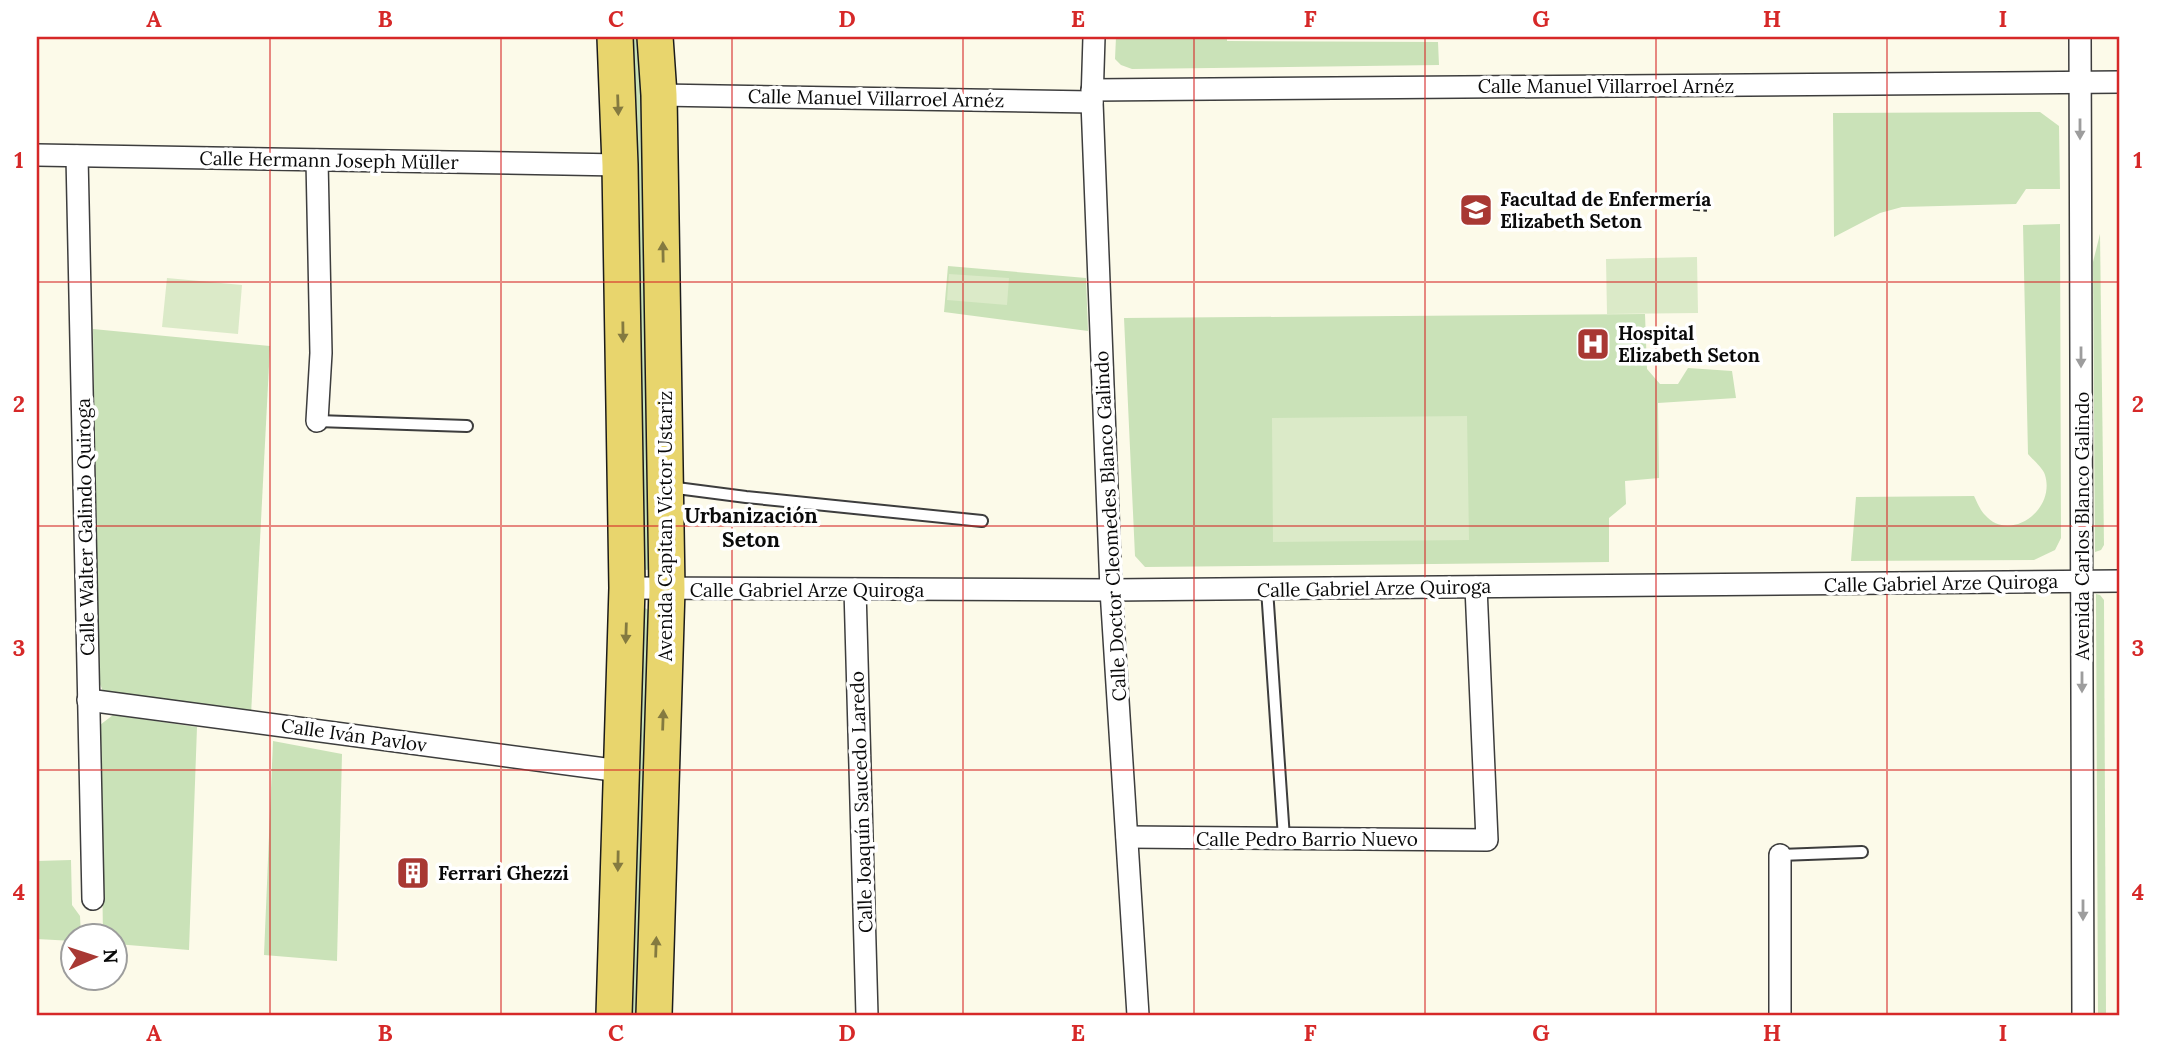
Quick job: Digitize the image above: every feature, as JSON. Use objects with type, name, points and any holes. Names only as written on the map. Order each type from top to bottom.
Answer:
[{"type":"main road","name":"Avenida Capitan Víctor Ustariz","points":[[614,1015],[627,588],[620,165],[615,37]]},
{"type":"main road","name":"Avenida Capitan Víctor Ustariz","points":[[654,1015],[667,589],[659,95],[655,37]]},
{"type":"street","name":"Calle Doctor Cleomedes Blanco Galindo","points":[[1094,37],[1092,96],[1111,590],[1138,1015]]},
{"type":"street","name":"Avenida Carlos Blanco Galindo","points":[[2080,37],[2083,1015]]},
{"type":"street","name":"Calle Manuel Villarroel Arnéz","points":[[659,95],[1092,96],[2120,82]]},
{"type":"street","name":"Calle Hermann Joseph Müller","points":[[37,155],[620,165]]},
{"type":"street","name":"Calle Walter Galindo Quiroga","points":[[77,156],[93,899]]},
{"type":"street","points":[[317,160],[321,353],[317,421]]},
{"type":"street","name":"Calle Gabriel Arze Quiroga","points":[[627,588],[1111,590],[2120,581]]},
{"type":"street","name":"Calle Pedro Barrio Nuevo","points":[[1127,837],[1487,840],[1476,587]]},
{"type":"street","name":"Calle Joaquín Saucedo Laredo","points":[[855,589],[867,1015]]},
{"type":"street","name":"Calle Iván Pavlov","points":[[88,699],[620,771]]},
{"type":"street","points":[[1780,855],[1780,1015]]},
{"type":"lane","points":[[317,421],[467,426]]},
{"type":"lane","points":[[667,486],[760,499],[982,521]]},
{"type":"lane","points":[[1267,589],[1284,838]]},
{"type":"lane","points":[[1780,855],[1862,852]]},
{"type":"path","points":[[2096,37],[2120,37]]},
{"type":"path","points":[[1693,209],[1707,210]]},
{"type":"green space","points":[[626,37],[643,37],[653,569],[646,570],[640,566]]},
{"type":"green space","points":[[1116,37],[1227,37],[1227,41],[1438,42],[1439,65],[1132,69],[1121,65],[1115,59]]},
{"type":"green space","points":[[2040,112],[2059,126],[2060,189],[2026,189],[2016,204],[1902,207],[1880,213],[1834,237],[1833,113]]},
{"type":"green space","points":[[2060,224],[2061,538],[2055,550],[2034,560],[1851,561],[1856,497],[1974,496],[1985,515],[1995,523],[2006,526],[2028,519],[2044,500],[2047,488],[2044,472],[2028,454],[2023,225]]},
{"type":"green space","points":[[2100,234],[2104,545],[2101,550],[2095,552],[2093,262]]},
{"type":"green space","points":[[1697,257],[1698,313],[1607,314],[1606,259]]},
{"type":"green space","points":[[948,266],[1086,278],[1088,331],[944,312]]},
{"type":"green space","points":[[949,274],[1009,278],[1007,305],[947,300]]},
{"type":"green space","points":[[167,278],[242,285],[238,334],[162,327]]},
{"type":"green space","points":[[1645,314],[1647,369],[1660,384],[1678,384],[1688,368],[1732,371],[1736,398],[1658,403],[1659,478],[1625,481],[1626,504],[1609,518],[1609,562],[1145,567],[1135,556],[1124,318]]},
{"type":"green space","points":[[93,329],[270,346],[251,715],[103,691],[99,682]]},
{"type":"green space","points":[[1467,416],[1469,540],[1273,542],[1272,418]]},
{"type":"green space","points":[[2096,594],[2104,600],[2106,1015],[2098,1015]]},
{"type":"green space","points":[[645,608],[652,612],[643,1015],[623,1015],[639,611]]},
{"type":"green space","points":[[113,715],[197,727],[189,950],[130,945],[130,922],[103,922],[100,725]]},
{"type":"green space","points":[[273,741],[342,754],[337,961],[264,955]]},
{"type":"green space","points":[[71,860],[72,905],[80,916],[80,922],[60,922],[60,940],[37,939],[37,861]]},
{"type":"place","name":"Facultad de Enfermería Elizabeth Seton","points":[[1476,210]]},
{"type":"place","name":"Hospital Elizabeth Seton","points":[[1593,344]]},
{"type":"place","name":"Ferrari Ghezzi","points":[[413,873]]},
{"type":"district","name":"Urbanización Seton","points":[[751,527]]}]
